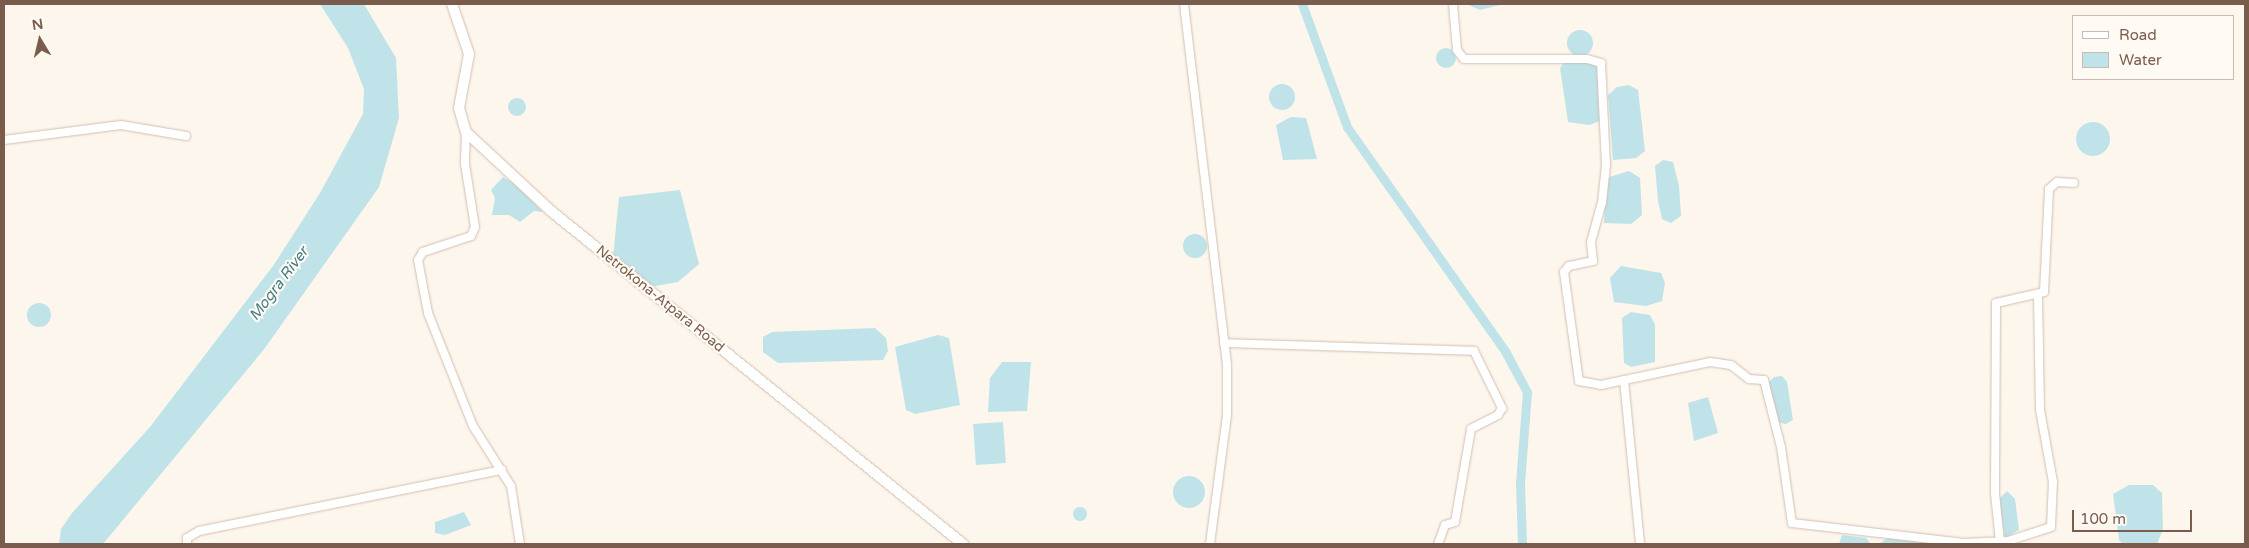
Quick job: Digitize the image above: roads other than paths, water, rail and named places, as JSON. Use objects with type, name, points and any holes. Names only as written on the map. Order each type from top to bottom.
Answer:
[{"type":"street","points":[[452,4],[469,54],[459,108],[466,132],[465,164],[474,227],[470,236],[423,252],[418,260],[428,313],[473,426],[511,486],[520,544]]},
{"type":"street","points":[[1184,4],[1224,343],[1227,415],[1210,544]]},
{"type":"street","points":[[1453,4],[1457,50],[1464,59],[1587,59],[1601,63],[1606,165],[1592,242],[1593,261],[1568,266],[1564,272],[1579,381],[1587,386],[1710,362],[1731,365],[1750,379],[1764,380],[1796,525],[1917,534],[1957,542],[2000,542],[2043,532],[2052,519],[2054,482],[2040,410],[2038,297]]},
{"type":"street","points":[[4,140],[121,125],[186,136]]},
{"type":"street","name":"Netrokona-Atpara Road","points":[[466,132],[566,224],[963,544]]},
{"type":"street","points":[[2000,542],[1995,494],[1995,306],[2000,301],[2038,297],[2044,292],[2049,189],[2057,182],[2074,183]]},
{"type":"street","points":[[1224,343],[1474,351],[1501,398],[1502,411],[1471,429],[1455,522],[1445,525],[1438,544]]},
{"type":"street","points":[[1624,380],[1640,544]]},
{"type":"street","points":[[187,544],[187,538],[199,531],[502,470]]},
{"type":"water","name":"Mogra River","points":[[320,4],[364,4],[396,58],[399,118],[379,187],[265,348],[103,544],[59,544],[61,529],[72,513],[150,427],[273,266],[320,193],[363,114],[364,89],[348,48]]},
{"type":"water","points":[[1466,4],[1503,4],[1480,10]]},
{"type":"water","points":[[1580,30],[1589,34],[1593,43],[1589,52],[1580,56],[1571,52],[1567,43],[1571,34]]},
{"type":"water","points":[[1442,48],[1450,48],[1456,54],[1456,62],[1450,68],[1442,68],[1436,62],[1436,54]]},
{"type":"water","points":[[1564,62],[1600,63],[1603,120],[1589,125],[1568,122],[1560,68]]},
{"type":"water","points":[[1282,84],[1291,88],[1295,97],[1291,106],[1282,110],[1273,106],[1269,97],[1273,88]]},
{"type":"water","points":[[1629,85],[1638,90],[1645,151],[1636,158],[1613,160],[1608,95],[1617,87]]},
{"type":"water","points":[[517,98],[523,101],[526,107],[523,113],[517,116],[511,113],[508,107],[511,101]]},
{"type":"water","points":[[1291,117],[1306,118],[1317,159],[1283,160],[1276,125]]},
{"type":"water","points":[[2093,122],[2105,127],[2110,139],[2105,151],[2093,156],[2081,151],[2076,139],[2081,127]]},
{"type":"water","points":[[1663,160],[1673,162],[1679,186],[1681,216],[1671,223],[1662,219],[1658,201],[1655,166]]},
{"type":"water","points":[[1629,171],[1640,178],[1642,215],[1631,224],[1604,223],[1606,178]]},
{"type":"water","points":[[503,177],[517,186],[543,212],[534,211],[520,222],[509,215],[492,215],[495,198],[491,190]]},
{"type":"water","points":[[680,190],[699,264],[678,282],[650,287],[613,257],[619,197]]},
{"type":"water","points":[[1195,234],[1200,235],[1206,241],[1206,251],[1200,257],[1195,258],[1190,257],[1184,251],[1183,246],[1184,241],[1190,235]]},
{"type":"water","points":[[1621,266],[1661,273],[1665,283],[1662,301],[1646,306],[1614,302],[1610,278]]},
{"type":"water","points":[[39,303],[47,307],[51,315],[47,323],[39,327],[31,323],[27,315],[31,307]]},
{"type":"water","points":[[1631,312],[1650,315],[1655,325],[1655,362],[1631,367],[1624,363],[1622,318]]},
{"type":"water","points":[[875,328],[886,338],[888,351],[883,360],[778,363],[763,352],[763,337],[772,332]]},
{"type":"water","points":[[938,335],[949,338],[960,405],[915,414],[906,410],[895,347]]},
{"type":"water","points":[[1002,362],[1031,362],[1027,411],[988,412],[990,378]]},
{"type":"water","points":[[1782,376],[1787,382],[1793,420],[1786,424],[1775,422],[1769,382],[1774,377]]},
{"type":"water","points":[[1708,397],[1718,433],[1694,441],[1688,403]]},
{"type":"water","points":[[1003,422],[1006,463],[976,465],[973,424]]},
{"type":"water","points":[[1189,476],[1195,477],[1200,481],[1204,486],[1204,498],[1200,503],[1195,507],[1189,508],[1183,507],[1178,503],[1174,498],[1173,492],[1174,486],[1178,481],[1183,477]]},
{"type":"water","points":[[2129,485],[2153,485],[2162,493],[2163,529],[2157,544],[2123,544],[2119,540],[2113,494]]},
{"type":"water","points":[[2007,491],[2015,499],[2019,530],[2005,538],[1999,499]]},
{"type":"water","points":[[1077,507],[1083,507],[1087,514],[1083,521],[1077,521],[1073,517],[1073,511]]},
{"type":"water","points":[[464,512],[471,525],[445,535],[435,533],[435,522]]},
{"type":"water","points":[[1842,535],[1866,538],[1871,544],[1839,544]]},
{"type":"water","points":[[1887,538],[1930,542],[1933,544],[1879,544]]},
{"type":"waterway","points":[[1302,4],[1347,127],[1505,351],[1527,392],[1520,484],[1522,544]]}]
